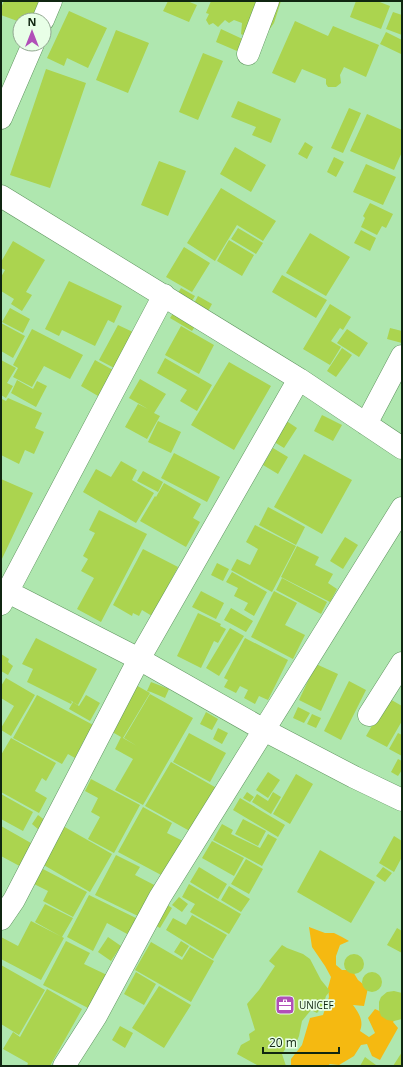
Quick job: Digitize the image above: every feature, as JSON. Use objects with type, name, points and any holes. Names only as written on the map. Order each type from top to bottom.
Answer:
[{"type":"street","points":[[46,12],[51,1]]},
{"type":"street","points":[[248,54],[268,1]]},
{"type":"street","points":[[1,118],[30,52]]},
{"type":"street","points":[[1,196],[299,379],[402,448]]},
{"type":"street","points":[[164,295],[4,598],[139,659],[264,730],[354,777],[402,800]]},
{"type":"street","points":[[366,424],[402,356]]},
{"type":"street","points":[[1,919],[14,900],[139,659],[299,379]]},
{"type":"street","points":[[64,1066],[96,1016],[160,897],[402,508]]},
{"type":"street","points":[[369,715],[402,663]]},
{"type":"shaded area","points":[[309,927],[325,933],[334,933],[349,941],[340,945],[336,956],[336,965],[342,970],[352,970],[358,980],[368,988],[364,1006],[353,1005],[361,1020],[360,1031],[369,1037],[375,1033],[368,1018],[375,1009],[386,1014],[398,1016],[393,1022],[398,1028],[380,1060],[372,1056],[367,1044],[361,1045],[354,1056],[339,1065],[329,1064],[330,1066],[291,1066],[291,1059],[302,1045],[310,1018],[323,1015],[329,997],[328,988],[331,977],[312,947]]},
{"type":"building","points":[[4,1],[40,1],[35,12],[12,12],[12,19],[1,15],[1,8]]},
{"type":"building","points":[[168,1],[187,1],[197,5],[189,22],[163,11]]},
{"type":"building","points":[[211,1],[281,1],[274,23],[265,36],[248,38],[241,34],[242,23],[234,20],[229,23],[225,20],[218,27],[213,23],[209,25],[206,20],[209,14],[206,13]]},
{"type":"building","points":[[356,1],[377,1],[390,6],[381,29],[350,17]]},
{"type":"building","points":[[69,11],[107,28],[88,68],[67,58],[64,66],[47,58],[50,52],[52,52],[52,47]]},
{"type":"building","points":[[393,12],[402,15],[402,35],[386,29]]},
{"type":"building","points":[[295,21],[328,36],[333,26],[379,45],[366,77],[344,67],[340,75],[341,83],[336,87],[328,87],[326,84],[326,79],[302,69],[295,83],[272,73]]},
{"type":"building","points":[[221,29],[249,42],[244,54],[216,42]]},
{"type":"building","points":[[116,30],[149,43],[128,93],[96,80]]},
{"type":"building","points":[[386,32],[402,40],[401,54],[380,44]]},
{"type":"building","points":[[203,53],[223,61],[198,120],[179,112]]},
{"type":"building","points":[[46,69],[86,83],[50,188],[10,175]]},
{"type":"building","points":[[238,101],[281,119],[271,143],[252,135],[256,127],[231,117]]},
{"type":"building","points":[[349,108],[361,113],[343,153],[331,148]]},
{"type":"building","points":[[367,114],[402,130],[402,152],[394,170],[350,151]]},
{"type":"building","points":[[305,142],[313,147],[307,159],[298,154]]},
{"type":"building","points":[[235,147],[266,165],[251,192],[220,174]]},
{"type":"building","points":[[334,157],[344,162],[336,177],[327,172]]},
{"type":"building","points":[[159,161],[186,171],[168,216],[141,205]]},
{"type":"building","points":[[366,164],[396,177],[383,205],[353,192]]},
{"type":"building","points":[[221,188],[276,221],[263,241],[237,225],[215,261],[187,243]]},
{"type":"building","points":[[370,203],[393,214],[386,228],[382,226],[377,235],[361,227],[365,218],[363,216]]},
{"type":"building","points":[[238,228],[263,243],[256,254],[231,239]]},
{"type":"building","points":[[361,230],[376,238],[370,251],[354,243]]},
{"type":"building","points":[[310,233],[350,257],[326,296],[286,273]]},
{"type":"building","points":[[229,240],[254,255],[242,276],[217,261]]},
{"type":"building","points":[[13,241],[45,260],[26,292],[32,295],[22,311],[11,304],[14,299],[1,291],[1,277],[5,270],[1,268],[1,262]]},
{"type":"building","points":[[184,247],[210,263],[192,292],[166,277]]},
{"type":"building","points":[[282,275],[327,300],[316,318],[272,292]]},
{"type":"building","points":[[69,281],[122,306],[114,323],[108,320],[95,346],[62,330],[59,336],[45,329]]},
{"type":"building","points":[[181,288],[195,296],[189,306],[175,298]]},
{"type":"building","points":[[198,296],[212,304],[206,315],[192,307]]},
{"type":"building","points":[[330,304],[351,317],[343,330],[340,328],[331,341],[341,347],[330,365],[303,349]]},
{"type":"building","points":[[177,307],[199,320],[192,331],[170,318]]},
{"type":"building","points":[[10,308],[30,319],[23,333],[2,322]]},
{"type":"building","points":[[1,323],[25,336],[13,358],[1,351]]},
{"type":"building","points":[[118,325],[135,333],[116,369],[99,360]]},
{"type":"building","points":[[181,326],[214,345],[199,374],[165,355]]},
{"type":"building","points":[[390,328],[402,331],[402,343],[387,339]]},
{"type":"building","points":[[32,329],[83,355],[70,379],[44,366],[32,387],[13,377],[18,368],[13,365]]},
{"type":"building","points":[[347,329],[368,343],[359,357],[337,343]]},
{"type":"building","points":[[342,348],[352,355],[336,377],[327,371]]},
{"type":"building","points":[[165,358],[212,385],[197,411],[180,401],[187,390],[157,373]]},
{"type":"building","points":[[1,360],[16,368],[7,383],[13,386],[6,398],[1,395]]},
{"type":"building","points":[[95,360],[113,370],[98,396],[81,386]]},
{"type":"building","points":[[229,362],[271,386],[234,450],[191,425]]},
{"type":"building","points":[[140,379],[166,394],[154,413],[160,416],[147,439],[125,427],[138,404],[148,409],[129,398]]},
{"type":"building","points":[[17,380],[33,389],[37,381],[47,386],[36,407],[11,393]]},
{"type":"building","points":[[8,398],[42,413],[35,428],[44,432],[34,454],[25,450],[19,464],[1,455],[1,402],[2,399],[6,401]]},
{"type":"building","points":[[322,415],[342,425],[333,441],[314,431]]},
{"type":"building","points":[[285,420],[297,428],[284,448],[271,440]]},
{"type":"building","points":[[158,421],[181,432],[171,453],[148,442]]},
{"type":"building","points":[[273,448],[288,457],[278,474],[263,465]]},
{"type":"building","points":[[174,453],[220,477],[207,502],[161,478]]},
{"type":"building","points":[[304,454],[352,480],[322,534],[274,507]]},
{"type":"building","points":[[121,461],[137,470],[132,480],[154,493],[136,523],[83,492],[96,469],[111,477]]},
{"type":"building","points":[[143,471],[163,482],[158,492],[137,481]]},
{"type":"building","points":[[1,479],[33,493],[1,561]]},
{"type":"building","points":[[164,483],[201,504],[193,518],[200,522],[186,547],[140,521]]},
{"type":"building","points":[[268,507],[305,527],[296,545],[259,525]]},
{"type":"building","points":[[99,510],[147,534],[101,622],[77,609],[94,578],[81,571],[88,559],[83,556],[95,533],[89,530]]},
{"type":"building","points":[[255,525],[296,546],[272,592],[231,570],[237,559],[250,565],[258,549],[246,542]]},
{"type":"building","points":[[345,537],[358,545],[343,569],[330,561]]},
{"type":"building","points":[[297,546],[319,557],[315,565],[333,574],[328,583],[337,589],[330,602],[281,577]]},
{"type":"building","points":[[143,549],[178,567],[152,616],[142,610],[139,616],[133,613],[132,616],[113,605]]},
{"type":"building","points":[[217,563],[229,569],[223,581],[211,575]]},
{"type":"building","points":[[232,572],[267,592],[254,616],[244,610],[248,603],[234,596],[238,588],[226,582]]},
{"type":"building","points":[[282,578],[327,602],[321,614],[276,590]]},
{"type":"building","points":[[201,591],[224,603],[216,619],[192,607]]},
{"type":"building","points":[[274,591],[297,603],[285,625],[305,635],[293,659],[251,637]]},
{"type":"building","points":[[231,608],[253,621],[246,632],[224,620]]},
{"type":"building","points":[[198,613],[221,624],[220,626],[226,629],[218,643],[214,641],[201,668],[177,656]]},
{"type":"building","points":[[230,628],[244,636],[219,676],[206,668]]},
{"type":"building","points":[[36,638],[97,669],[78,705],[70,700],[72,702],[71,704],[27,682],[33,669],[22,664]]},
{"type":"building","points":[[245,638],[288,660],[268,700],[259,696],[255,704],[244,698],[248,690],[240,686],[236,693],[224,687],[228,680],[224,678]]},
{"type":"building","points":[[1,654],[9,659],[8,662],[13,666],[8,675],[1,671]]},
{"type":"building","points":[[316,664],[338,674],[321,711],[299,700]]},
{"type":"building","points":[[6,678],[35,695],[11,736],[1,730],[14,706],[1,698],[1,686]]},
{"type":"building","points":[[349,681],[366,690],[341,740],[324,731]]},
{"type":"building","points":[[151,682],[169,689],[165,698],[147,691]]},
{"type":"building","points":[[134,684],[150,693],[123,738],[137,746],[124,738],[150,694],[193,718],[143,805],[115,790],[133,759],[115,749],[121,737],[107,729]]},
{"type":"building","points":[[37,695],[97,727],[88,742],[84,740],[75,758],[68,754],[62,764],[13,738]]},
{"type":"building","points":[[86,695],[100,703],[90,721],[69,709],[73,702],[79,706]]},
{"type":"building","points":[[388,698],[402,706],[402,721],[387,747],[366,736]]},
{"type":"building","points":[[298,707],[310,713],[304,723],[293,718]]},
{"type":"building","points":[[206,712],[218,719],[212,730],[200,724]]},
{"type":"building","points":[[312,714],[321,718],[316,728],[307,724]]},
{"type":"building","points":[[218,728],[228,733],[222,744],[213,739]]},
{"type":"building","points":[[189,733],[226,753],[210,782],[173,762]]},
{"type":"building","points":[[398,733],[402,735],[402,756],[389,749]]},
{"type":"building","points":[[11,738],[56,763],[46,781],[42,778],[35,791],[47,798],[39,813],[1,792],[1,755]]},
{"type":"building","points":[[398,759],[402,761],[402,770],[398,776],[391,772]]},
{"type":"building","points":[[171,762],[220,790],[195,834],[145,806]]},
{"type":"building","points":[[268,772],[280,780],[268,798],[256,790]]},
{"type":"building","points":[[296,774],[313,784],[290,824],[273,814]]},
{"type":"building","points":[[91,779],[140,805],[114,853],[88,839],[100,817],[91,812],[98,798],[85,791]]},
{"type":"building","points":[[247,792],[254,797],[250,802],[243,798]]},
{"type":"building","points":[[273,792],[281,797],[271,814],[252,802],[257,794],[268,801]]},
{"type":"building","points":[[1,794],[33,812],[23,831],[1,819]]},
{"type":"building","points":[[240,798],[285,825],[278,837],[233,810]]},
{"type":"building","points":[[143,807],[172,823],[167,833],[183,841],[163,876],[118,852]]},
{"type":"building","points":[[38,815],[46,821],[39,830],[32,824]]},
{"type":"building","points":[[243,819],[266,831],[258,846],[235,834]]},
{"type":"building","points":[[222,824],[233,830],[231,834],[260,848],[268,834],[277,839],[262,866],[213,840]]},
{"type":"building","points":[[1,826],[38,847],[25,869],[1,856]]},
{"type":"building","points":[[63,826],[112,854],[90,892],[42,864]]},
{"type":"building","points":[[394,836],[402,841],[402,857],[394,872],[379,863]]},
{"type":"building","points":[[212,841],[244,858],[234,876],[202,858]]},
{"type":"building","points":[[320,850],[375,882],[351,923],[297,892]]},
{"type":"building","points":[[116,855],[140,867],[135,875],[160,888],[144,919],[95,895]]},
{"type":"building","points":[[246,859],[263,869],[249,894],[231,884]]},
{"type":"building","points":[[199,867],[227,884],[218,899],[190,882]]},
{"type":"building","points":[[383,867],[392,873],[385,882],[376,876]]},
{"type":"building","points":[[43,869],[87,892],[73,917],[43,901],[48,891],[34,884]]},
{"type":"building","points":[[189,884],[241,914],[229,934],[190,912],[195,904],[182,897]]},
{"type":"building","points":[[229,886],[250,899],[241,912],[221,900]]},
{"type":"building","points":[[89,895],[138,919],[129,935],[107,923],[93,951],[67,937]]},
{"type":"building","points":[[179,897],[188,904],[182,912],[172,905]]},
{"type":"building","points":[[163,902],[172,908],[160,928],[151,923]]},
{"type":"building","points":[[45,904],[73,918],[62,937],[35,922]]},
{"type":"building","points":[[192,915],[227,935],[213,959],[166,930],[173,918],[186,925]]},
{"type":"building","points":[[31,921],[64,938],[41,980],[1,959],[1,937],[18,946]]},
{"type":"building","points":[[397,928],[402,931],[402,953],[387,945]]},
{"type":"building","points":[[108,937],[121,946],[111,961],[98,952]]},
{"type":"building","points":[[66,941],[90,953],[84,964],[107,975],[90,1009],[43,985]]},
{"type":"building","points":[[181,941],[189,946],[182,957],[174,952]]},
{"type":"building","points":[[151,942],[182,960],[190,947],[214,961],[191,1002],[135,970]]},
{"type":"building","name":"UNICEF","points":[[282,945],[303,954],[310,959],[321,980],[330,991],[326,996],[323,1006],[317,1013],[311,1010],[302,1021],[296,1043],[291,1040],[282,1054],[286,1066],[257,1066],[237,1054],[241,1045],[250,1040],[249,1034],[255,1030],[247,1004],[259,990],[275,966],[269,961]]},
{"type":"building","points":[[354,954],[361,957],[364,964],[361,971],[354,974],[347,971],[344,964],[347,957]]},
{"type":"building","points":[[1,965],[45,990],[19,1035],[1,1024]]},
{"type":"building","points":[[136,972],[156,984],[144,1005],[124,994]]},
{"type":"building","points":[[372,972],[379,975],[382,982],[379,989],[372,992],[365,989],[362,982],[365,975]]},
{"type":"building","points":[[159,986],[191,1005],[164,1048],[132,1028]]},
{"type":"building","points":[[47,989],[82,1009],[50,1066],[27,1066],[28,1063],[3,1049],[13,1032],[20,1037]]},
{"type":"building","points":[[394,991],[402,993],[402,1019],[394,1021],[387,1020],[381,1016],[379,1002],[381,997],[387,992]]},
{"type":"building","points":[[120,1026],[133,1033],[125,1048],[112,1040]]},
{"type":"building","points":[[402,1052],[402,1066],[393,1066]]},
{"type":"building","points":[[365,1057],[376,1065],[360,1066]]},
{"type":"place","name":"UNICEF","points":[[285,1005]]}]
